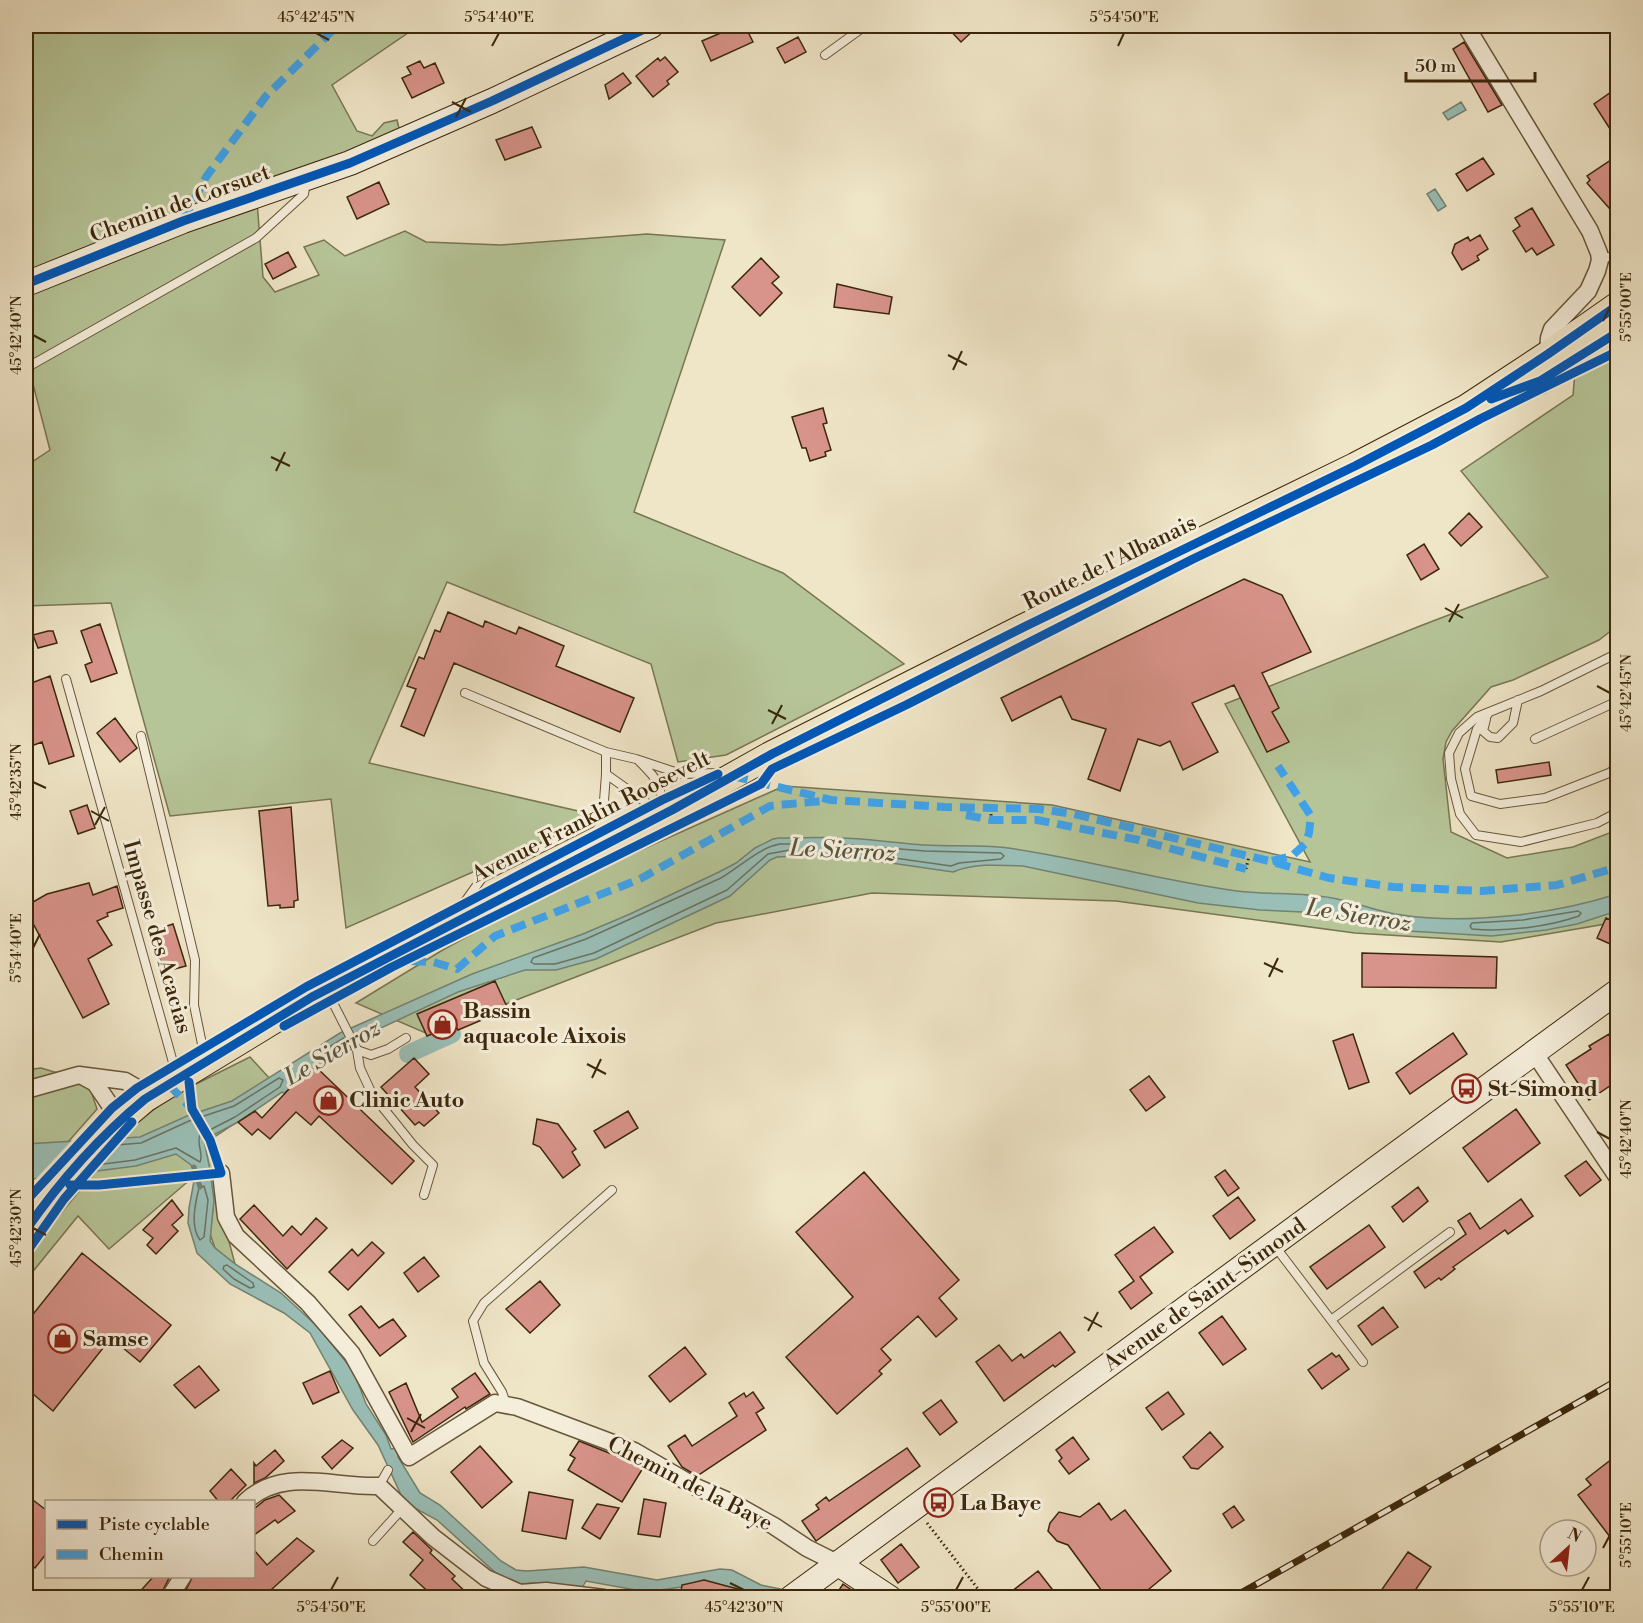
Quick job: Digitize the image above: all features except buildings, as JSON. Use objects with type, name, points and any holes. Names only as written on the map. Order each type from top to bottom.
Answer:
[{"type":"main road","name":"Chemin de Corsuet","points":[[26,284],[183,220],[350,163],[492,101],[651,26]]},
{"type":"main road","name":"Route de l'Albanais","points":[[772,754],[1026,626],[1355,466],[1466,408],[1617,305]]},
{"type":"main road","name":"Route de l'Albanais","points":[[1466,408],[1540,381],[1617,332]]},
{"type":"main road","name":"Avenue Franklin Roosevelt","points":[[93,1137],[112,1108],[137,1088],[203,1048],[720,773],[772,754]]},
{"type":"main road","name":"Avenue Franklin Roosevelt","points":[[26,1230],[36,1196],[93,1137],[146,1099],[323,985],[464,903],[658,807],[772,754]]},
{"type":"main road","name":"Avenue de Saint-Simond","points":[[792,1597],[1535,1054],[1617,991]]},
{"type":"main road","name":"Chemin de la Baye","points":[[837,1563],[890,1598]]},
{"type":"street","points":[[1466,26],[1590,231],[1600,260],[1588,291],[1552,329],[1548,354]]},
{"type":"street","points":[[1535,1054],[1617,1178]]},
{"type":"street","points":[[26,1090],[79,1075],[125,1081],[137,1088]]},
{"type":"street","points":[[79,1075],[95,1083],[112,1108]]},
{"type":"street","points":[[221,1173],[226,1217],[236,1236],[308,1303],[352,1354],[409,1457],[495,1403],[506,1404]]},
{"type":"street","name":"Chemin de la Baye","points":[[506,1404],[634,1450],[696,1487],[733,1503],[807,1548],[837,1563]]},
{"type":"street","points":[[249,1500],[276,1482],[302,1480],[348,1486],[379,1486],[433,1537],[486,1578],[520,1593],[546,1591],[604,1598]]},
{"type":"street","points":[[169,1598],[182,1578]]},
{"type":"lane","points":[[825,55],[865,26]]},
{"type":"lane","points":[[26,368],[256,238],[304,194],[307,178]]},
{"type":"lane","points":[[1600,260],[1617,257]]},
{"type":"lane","points":[[1617,653],[1585,670],[1477,717],[1463,729],[1449,753],[1451,779],[1460,814],[1476,835],[1521,842],[1597,823],[1617,812]]},
{"type":"lane","name":"Impasse des Acacias","points":[[66,679],[174,1066]]},
{"type":"lane","points":[[465,693],[606,752],[681,774],[720,773]]},
{"type":"lane","points":[[1488,713],[1483,730],[1490,737],[1498,738],[1513,723],[1518,700]]},
{"type":"lane","points":[[1535,739],[1617,701]]},
{"type":"lane","points":[[1488,713],[1477,729],[1465,770],[1471,796],[1500,804],[1545,798],[1609,774],[1617,767]]},
{"type":"lane","points":[[141,736],[195,960],[194,1005],[203,1048]]},
{"type":"lane","points":[[464,903],[482,878],[591,823],[604,801],[606,752]]},
{"type":"lane","points":[[606,774],[658,807],[661,789],[658,780],[636,759]]},
{"type":"lane","points":[[323,985],[357,1050],[360,1068],[372,1094],[413,1145],[433,1165],[424,1195]]},
{"type":"lane","points":[[357,1050],[371,1055],[388,1049],[406,1038]]},
{"type":"lane","points":[[506,1404],[502,1392],[484,1364],[473,1321],[484,1303],[612,1190]]},
{"type":"lane","points":[[1331,1320],[1450,1232]]},
{"type":"lane","points":[[1274,1244],[1363,1362]]},
{"type":"lane","points":[[379,1486],[388,1470]]},
{"type":"lane","points":[[373,1541],[402,1509]]},
{"type":"path","points":[[991,808],[991,820]]},
{"type":"path","points":[[1246,869],[1249,856]]},
{"type":"path","points":[[915,1507],[985,1598]]},
{"type":"green space","points":[[26,26],[418,26],[332,85],[357,131],[372,136],[384,123],[397,120],[401,137],[256,189],[263,277],[275,292],[319,275],[304,247],[324,240],[345,256],[405,231],[426,242],[501,245],[647,234],[725,240],[634,512],[783,573],[904,664],[726,755],[678,762],[651,664],[447,582],[369,763],[600,816],[346,928],[331,799],[170,816],[111,603],[26,606],[26,466],[50,450],[26,357]]},
{"type":"green space","points":[[1617,344],[1617,626],[1599,640],[1513,680],[1491,687],[1452,731],[1446,742],[1443,759],[1451,832],[1507,858],[1573,847],[1617,830],[1617,922],[1501,942],[1355,933],[1116,901],[872,893],[716,923],[428,1034],[356,1003],[441,951],[549,891],[784,786],[1052,805],[1310,862],[1225,704],[1548,577],[1461,471],[1573,395],[1575,372]]},
{"type":"green space","points":[[250,1057],[282,1092],[210,1140],[221,1173],[226,1230],[235,1264],[215,1248],[210,1234],[213,1209],[199,1181],[192,1178],[109,1249],[78,1216],[26,1280],[26,1256],[130,1129],[168,1098]]},
{"type":"green space","points":[[41,1068],[88,1082],[97,1109],[26,1185],[26,1070]]},
{"type":"water","points":[[1461,102],[1466,110],[1448,120],[1443,113]]},
{"type":"water","points":[[1435,189],[1446,206],[1438,211],[1427,194]]},
{"type":"water","name":"Le Sierroz","points":[[779,838],[843,838],[924,845],[1003,847],[1209,887],[1320,896],[1393,914],[1427,918],[1511,916],[1566,907],[1617,894],[1617,911],[1577,924],[1492,936],[1391,930],[1324,913],[1260,910],[1198,903],[1023,866],[979,866],[953,872],[829,854],[777,857],[770,860],[730,896],[596,959],[556,970],[525,970],[458,992],[353,1041],[357,1046],[318,1070],[315,1068],[287,1086],[289,1089],[284,1093],[282,1092],[238,1122],[204,1140],[210,1170],[194,1173],[191,1165],[176,1154],[136,1166],[26,1180],[26,1144],[140,1137],[187,1116],[232,1101],[340,1033],[472,974],[583,934],[630,914],[719,872],[736,863],[755,848]]},
{"type":"water","points":[[211,1179],[214,1200],[210,1241],[215,1248],[235,1264],[281,1293],[318,1327],[354,1372],[366,1404],[386,1435],[391,1449],[397,1448],[398,1457],[420,1493],[440,1505],[501,1561],[516,1570],[584,1567],[657,1580],[720,1569],[732,1570],[761,1585],[780,1589],[770,1597],[764,1597],[704,1580],[689,1586],[689,1584],[682,1585],[682,1587],[652,1593],[586,1581],[582,1588],[535,1583],[517,1584],[498,1575],[437,1520],[411,1506],[402,1497],[378,1445],[353,1410],[310,1333],[284,1313],[230,1284],[197,1253],[188,1223],[194,1181]]},
{"type":"pier","points":[[122,1135],[87,1175],[32,1183],[74,1138]]},
{"type":"waterway","points":[[408,1054],[452,1034]]},
{"type":"waterway","points":[[194,1167],[200,1187]]},
{"type":"railway","points":[[1232,1598],[1618,1380]]},
{"type":"marked path","points":[[183,221],[206,177],[266,96],[337,26]]},
{"type":"marked path","points":[[1272,861],[1292,856],[1305,844],[1311,816],[1278,766]]},
{"type":"marked path","points":[[733,776],[831,800],[945,807],[1039,809],[1074,814],[1269,861],[1329,878],[1394,887],[1481,891],[1557,885],[1618,867]]},
{"type":"marked path","points":[[411,961],[433,962],[457,969],[495,936],[640,879],[770,806],[821,801]]},
{"type":"marked path","points":[[966,815],[991,820],[1037,820],[1139,840],[1246,869]]},
{"type":"marked path","points":[[169,1085],[190,1107]]},
{"type":"cycle path","points":[[26,284],[183,221],[350,163],[492,101],[651,26]]},
{"type":"cycle path","points":[[26,1230],[81,1160],[145,1099],[312,997],[672,810],[772,754],[1026,626],[1355,466],[1466,408],[1618,305]]},
{"type":"cycle path","points":[[1491,399],[1540,381],[1618,332]]},
{"type":"cycle path","points":[[284,1026],[392,967],[761,784],[772,769],[906,705],[1193,559],[1432,445],[1618,351]]},
{"type":"cycle path","points":[[26,1201],[112,1108],[137,1088],[306,987],[662,800],[718,774]]},
{"type":"cycle path","points":[[70,1185],[99,1185],[221,1173],[210,1140],[192,1109],[189,1082]]},
{"type":"cycle path","points":[[26,1253],[64,1199],[132,1122]]},
{"type":"place","name":"Bassin aquacole Aixois","points":[[442,1024]]},
{"type":"place","name":"St-Simond","points":[[1467,1089]]},
{"type":"place","name":"Clinic Auto","points":[[328,1100]]},
{"type":"place","name":"Samse","points":[[62,1339]]},
{"type":"place","name":"La Baye","points":[[939,1503]]}]
